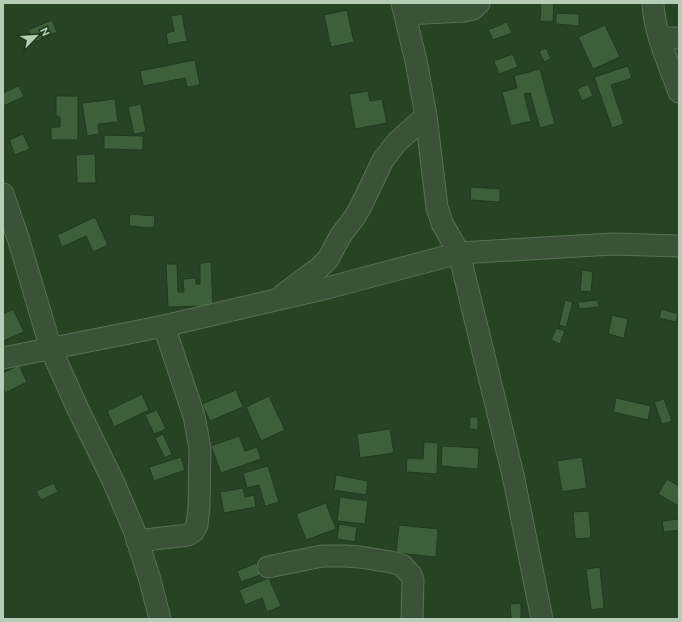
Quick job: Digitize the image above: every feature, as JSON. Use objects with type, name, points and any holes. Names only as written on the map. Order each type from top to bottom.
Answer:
[{"type":"street","points":[[479,3],[473,9],[464,10],[404,9],[416,61],[426,116],[437,207],[442,223],[459,253],[513,475],[542,619]]},
{"type":"street","points":[[653,3],[655,22],[669,38],[679,92]]},
{"type":"street","points":[[277,299],[319,268],[328,258],[341,235],[360,208],[383,160],[397,142],[426,116]]},
{"type":"street","points":[[3,194],[19,241],[51,349],[114,483],[134,530],[150,580],[160,619]]},
{"type":"street","points":[[3,358],[164,326],[327,288],[459,253],[614,244],[679,246]]},
{"type":"street","points":[[137,541],[188,534],[193,532],[197,525],[199,500],[199,442],[194,416],[164,326]]},
{"type":"street","points":[[268,567],[322,556],[360,557],[402,565],[411,575],[412,580],[412,619]]},
{"type":"building","points":[[541,3],[554,3],[553,22],[540,21]]},
{"type":"building","points":[[347,10],[354,42],[331,47],[324,15]]},
{"type":"building","points":[[556,13],[579,14],[579,26],[556,24]]},
{"type":"building","points":[[182,14],[187,41],[168,45],[166,33],[174,31],[171,16]]},
{"type":"building","points":[[52,20],[57,32],[34,42],[28,30]]},
{"type":"building","points":[[507,22],[512,33],[493,40],[488,30]]},
{"type":"building","points":[[605,25],[620,57],[593,69],[578,37]]},
{"type":"building","points":[[546,48],[551,59],[544,62],[539,51]]},
{"type":"building","points":[[513,54],[518,67],[499,74],[494,61]]},
{"type":"building","points":[[195,60],[200,85],[187,87],[185,78],[143,86],[140,71]]},
{"type":"building","points":[[628,66],[632,78],[611,85],[624,124],[612,128],[594,77]]},
{"type":"building","points":[[540,69],[555,124],[540,128],[530,93],[524,94],[531,121],[511,126],[502,92],[517,88],[514,76]]},
{"type":"building","points":[[588,84],[593,96],[582,101],[577,89]]},
{"type":"building","points":[[19,86],[24,97],[3,106],[3,93]]},
{"type":"building","points":[[368,91],[370,101],[382,99],[387,123],[355,129],[349,94]]},
{"type":"building","points":[[56,96],[78,96],[78,140],[51,140],[51,127],[60,127],[60,117],[56,116]]},
{"type":"building","points":[[115,99],[118,122],[98,124],[99,134],[87,136],[82,103]]},
{"type":"building","points":[[141,104],[146,132],[134,134],[128,107]]},
{"type":"building","points":[[23,134],[30,149],[15,155],[9,140]]},
{"type":"building","points":[[104,135],[143,136],[143,150],[104,149]]},
{"type":"building","points":[[95,154],[96,183],[77,183],[76,155]]},
{"type":"building","points":[[471,187],[500,189],[500,202],[470,200]]},
{"type":"building","points":[[130,214],[155,216],[154,228],[129,226]]},
{"type":"building","points":[[95,217],[108,245],[93,252],[86,236],[62,247],[57,235]]},
{"type":"building","points":[[211,262],[213,306],[168,307],[166,264],[177,264],[178,292],[184,292],[183,279],[196,278],[196,284],[200,284],[200,263]]},
{"type":"building","points":[[582,270],[593,272],[591,292],[580,291]]},
{"type":"building","points":[[565,300],[573,302],[566,327],[559,325]]},
{"type":"building","points":[[598,300],[599,307],[579,309],[578,302]]},
{"type":"building","points":[[13,309],[24,332],[3,341],[3,314]]},
{"type":"building","points":[[661,309],[678,314],[676,322],[659,318]]},
{"type":"building","points":[[612,315],[628,319],[624,338],[608,334]]},
{"type":"building","points":[[556,328],[565,331],[560,344],[551,340]]},
{"type":"building","points":[[19,365],[27,382],[5,393],[3,388],[3,373]]},
{"type":"building","points":[[236,390],[243,407],[210,421],[202,404]]},
{"type":"building","points":[[142,394],[149,410],[114,427],[107,411]]},
{"type":"building","points":[[269,396],[285,430],[261,441],[246,407]]},
{"type":"building","points":[[616,398],[651,406],[648,420],[613,412]]},
{"type":"building","points":[[664,399],[672,421],[662,424],[654,402]]},
{"type":"building","points":[[157,410],[166,429],[154,434],[145,415]]},
{"type":"building","points":[[470,417],[478,417],[478,430],[469,429]]},
{"type":"building","points":[[390,429],[394,453],[360,458],[357,434]]},
{"type":"building","points":[[163,434],[172,454],[165,458],[155,438]]},
{"type":"building","points":[[239,436],[245,451],[257,447],[261,459],[221,473],[211,446]]},
{"type":"building","points":[[424,442],[438,443],[437,474],[406,472],[407,458],[423,459]]},
{"type":"building","points":[[442,446],[479,448],[478,469],[441,466]]},
{"type":"building","points":[[181,457],[185,470],[154,481],[149,467]]},
{"type":"building","points":[[582,457],[587,488],[562,492],[557,461]]},
{"type":"building","points":[[268,466],[279,502],[265,506],[259,485],[247,488],[243,473]]},
{"type":"building","points":[[336,475],[368,481],[366,495],[334,490]]},
{"type":"building","points":[[667,479],[679,486],[679,506],[658,494]]},
{"type":"building","points":[[54,483],[58,492],[41,500],[36,491]]},
{"type":"building","points":[[243,488],[245,497],[254,495],[256,507],[224,513],[220,492]]},
{"type":"building","points":[[340,497],[368,501],[365,524],[337,521]]},
{"type":"building","points":[[326,503],[336,529],[306,540],[296,514]]},
{"type":"building","points":[[589,511],[591,538],[575,539],[573,512]]},
{"type":"building","points":[[679,519],[679,530],[664,532],[662,521]]},
{"type":"building","points":[[339,524],[357,527],[355,542],[337,539]]},
{"type":"building","points":[[399,525],[438,529],[436,557],[396,553]]},
{"type":"building","points":[[256,563],[261,575],[241,582],[237,571]]},
{"type":"building","points":[[600,567],[604,608],[591,610],[586,569]]},
{"type":"building","points":[[269,578],[281,606],[267,612],[262,598],[245,605],[239,590]]},
{"type":"building","points":[[521,603],[521,619],[511,619],[510,604]]}]
